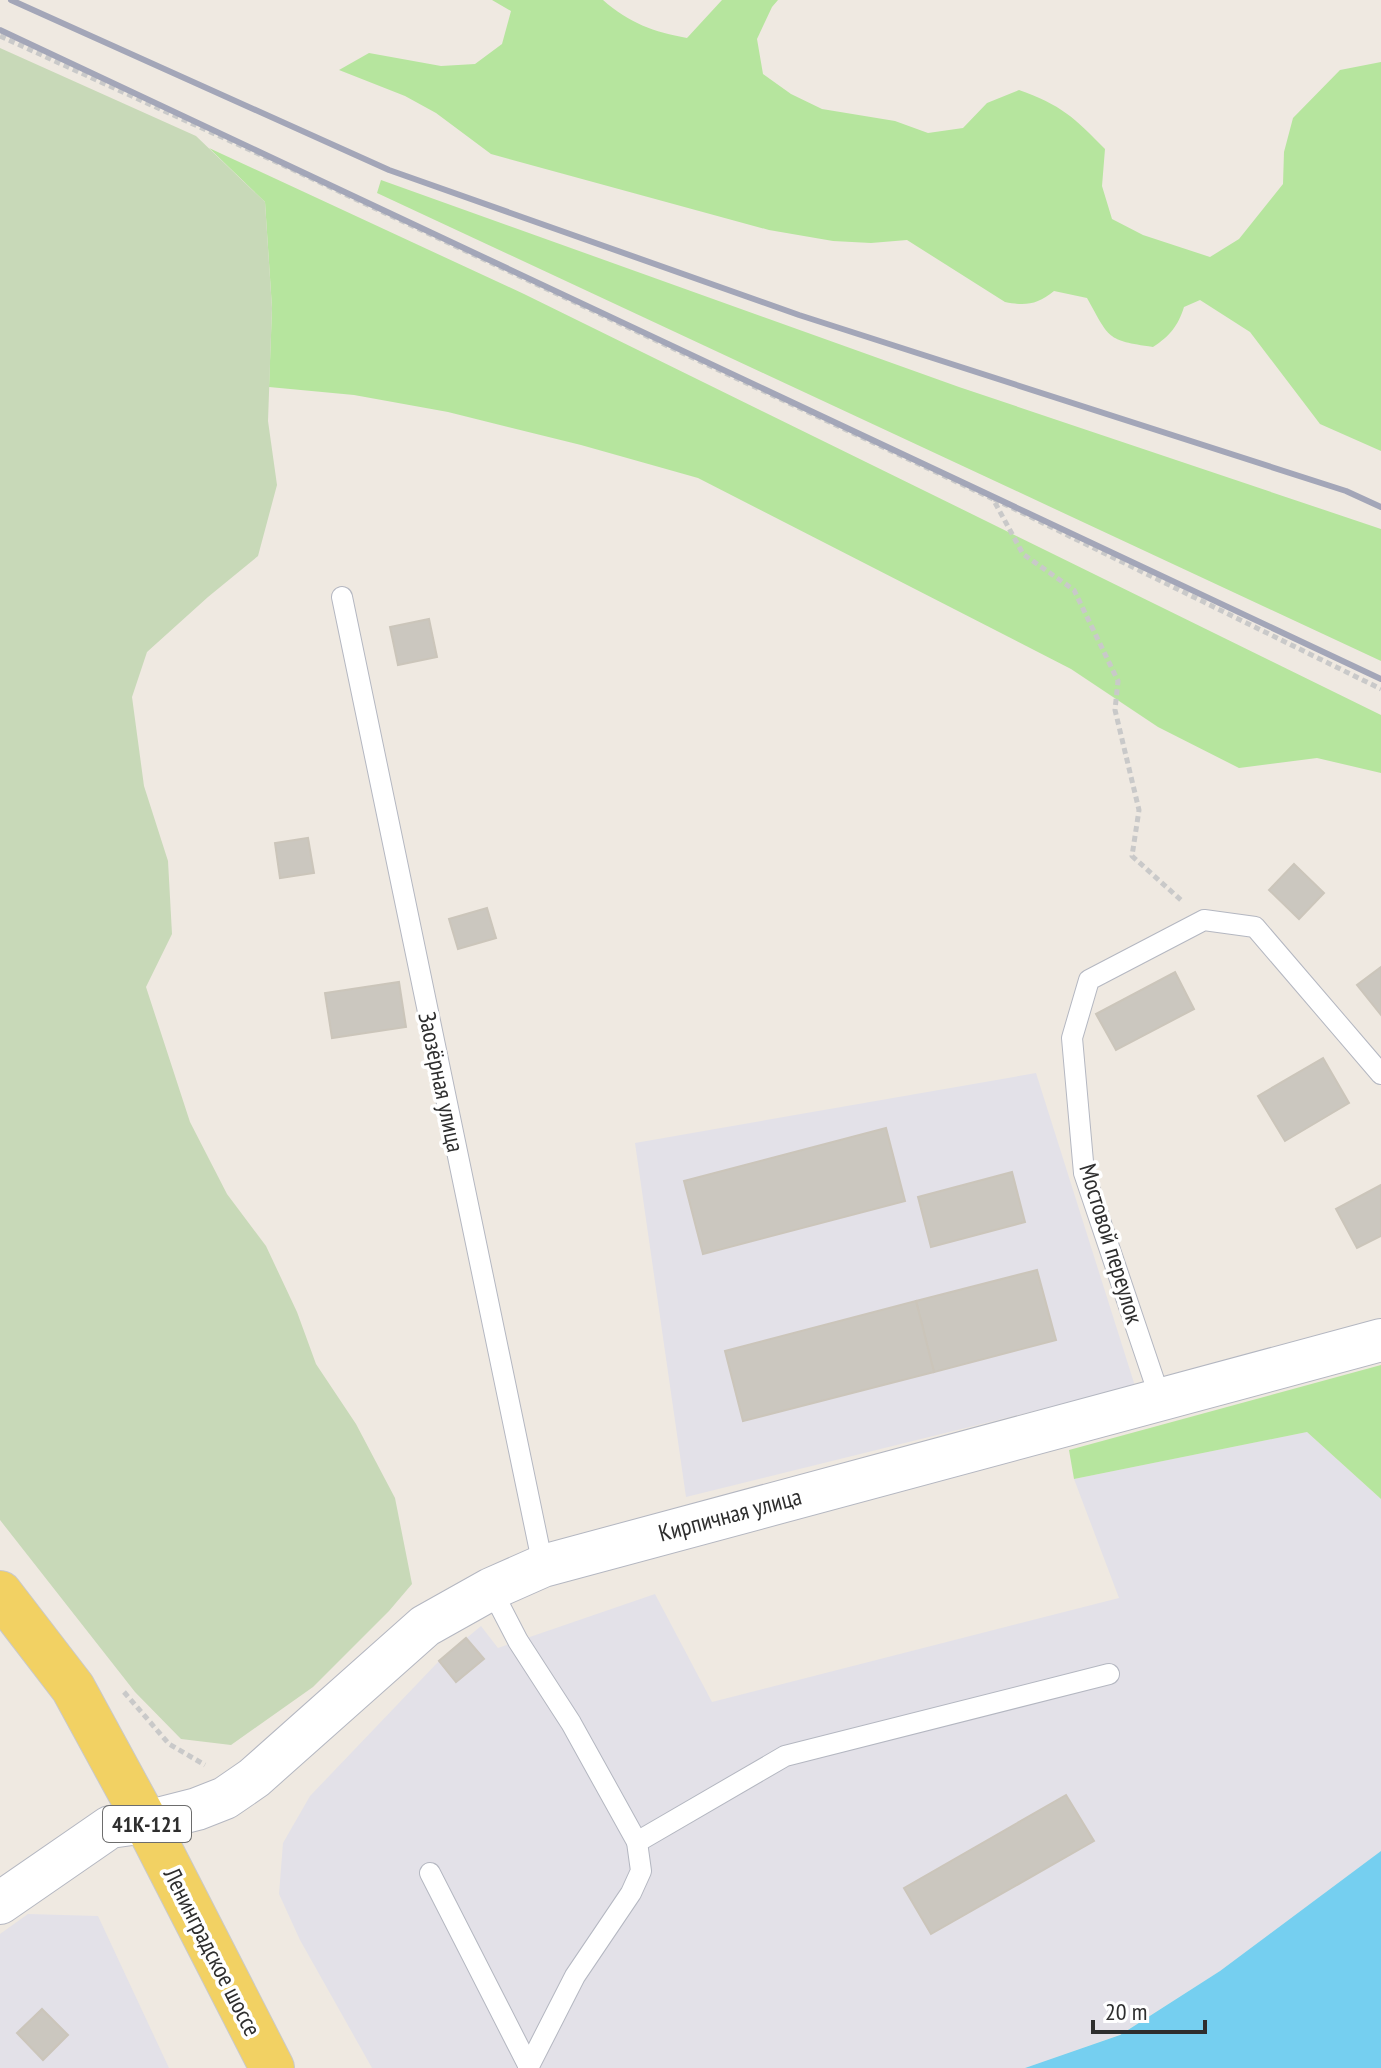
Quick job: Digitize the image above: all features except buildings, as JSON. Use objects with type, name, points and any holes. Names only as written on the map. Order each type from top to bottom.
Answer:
[{"type":"main road","name":"Ленинградское шоссе","points":[[0,1593],[73,1688],[146,1822],[272,2068]]},
{"type":"street","name":"Кирпичная улица","points":[[0,1903],[110,1827],[146,1822],[225,1798],[254,1778],[425,1626],[491,1589],[543,1566],[1381,1340]]},
{"type":"lane","name":"Заозёрная улица","points":[[342,597],[543,1566]]},
{"type":"lane","points":[[1204,920],[1255,927],[1381,1074]]},
{"type":"lane","name":"Мостовой переулок","points":[[1161,1401],[1084,1173],[1072,1038],[1089,980],[1204,920]]},
{"type":"lane","points":[[491,1589],[518,1641],[571,1723],[637,1842],[641,1871],[631,1893],[575,1976],[528,2067]]},
{"type":"lane","points":[[637,1842],[785,1756],[1109,1674]]},
{"type":"lane","points":[[430,1873],[528,2067]]},
{"type":"path","points":[[0,36],[283,165],[993,499],[1381,689]]},
{"type":"path","points":[[993,499],[1023,554],[1074,590],[1118,681],[1115,710],[1139,810],[1132,856],[1204,920]]},
{"type":"path","points":[[122,1689],[169,1744],[207,1766],[254,1778]]},
{"type":"shaded area","points":[[1036,1073],[1135,1386],[686,1497],[635,1143]]},
{"type":"shaded area","points":[[1307,1432],[1381,1499],[1381,1851],[1220,1971],[1119,2035],[1025,2068],[372,2068],[300,1940],[279,1894],[283,1843],[310,1796],[439,1661],[481,1626],[498,1648],[655,1594],[712,1702],[1119,1598],[1074,1479]]},
{"type":"shaded area","points":[[28,1914],[98,1916],[169,2068],[0,2068],[0,1934]]},
{"type":"green space","points":[[492,0],[603,0],[642,25],[687,38],[722,0],[778,0],[757,39],[763,74],[791,94],[822,109],[895,121],[928,133],[963,128],[987,103],[1019,90],[1066,113],[1105,149],[1102,186],[1112,219],[1143,235],[1210,257],[1239,239],[1283,184],[1284,152],[1293,118],[1340,70],[1381,62],[1381,451],[1320,424],[1250,332],[1200,300],[1184,307],[1173,330],[1153,347],[1126,342],[1106,330],[1087,298],[1054,291],[1031,303],[1005,302],[907,240],[871,243],[833,241],[769,230],[491,154],[436,113],[405,96],[339,70],[369,53],[441,66],[475,64],[502,44],[511,11]]},
{"type":"green space","points":[[0,48],[196,136],[265,202],[272,308],[268,421],[277,485],[258,556],[147,652],[132,697],[144,786],[168,861],[172,934],[146,987],[190,1122],[227,1194],[266,1246],[297,1312],[316,1364],[356,1424],[395,1498],[412,1584],[313,1687],[231,1745],[181,1739],[135,1692],[0,1520]]},
{"type":"green space","points":[[209,148],[524,294],[1381,715],[1381,773],[1317,758],[1239,768],[1158,727],[1071,669],[698,478],[448,412],[354,395],[269,387],[272,308],[265,202]]},
{"type":"green space","points":[[381,180],[959,387],[1381,529],[1381,661],[377,193]]},
{"type":"green space","points":[[1381,1365],[1381,1499],[1307,1432],[1074,1479],[1069,1450]]},
{"type":"water","points":[[1381,1851],[1381,2068],[1025,2068],[1120,2035],[1220,1971]]},
{"type":"railway","points":[[11,0],[389,170],[799,315],[1346,491],[1381,507]]},
{"type":"railway","points":[[0,30],[1381,679]]}]
